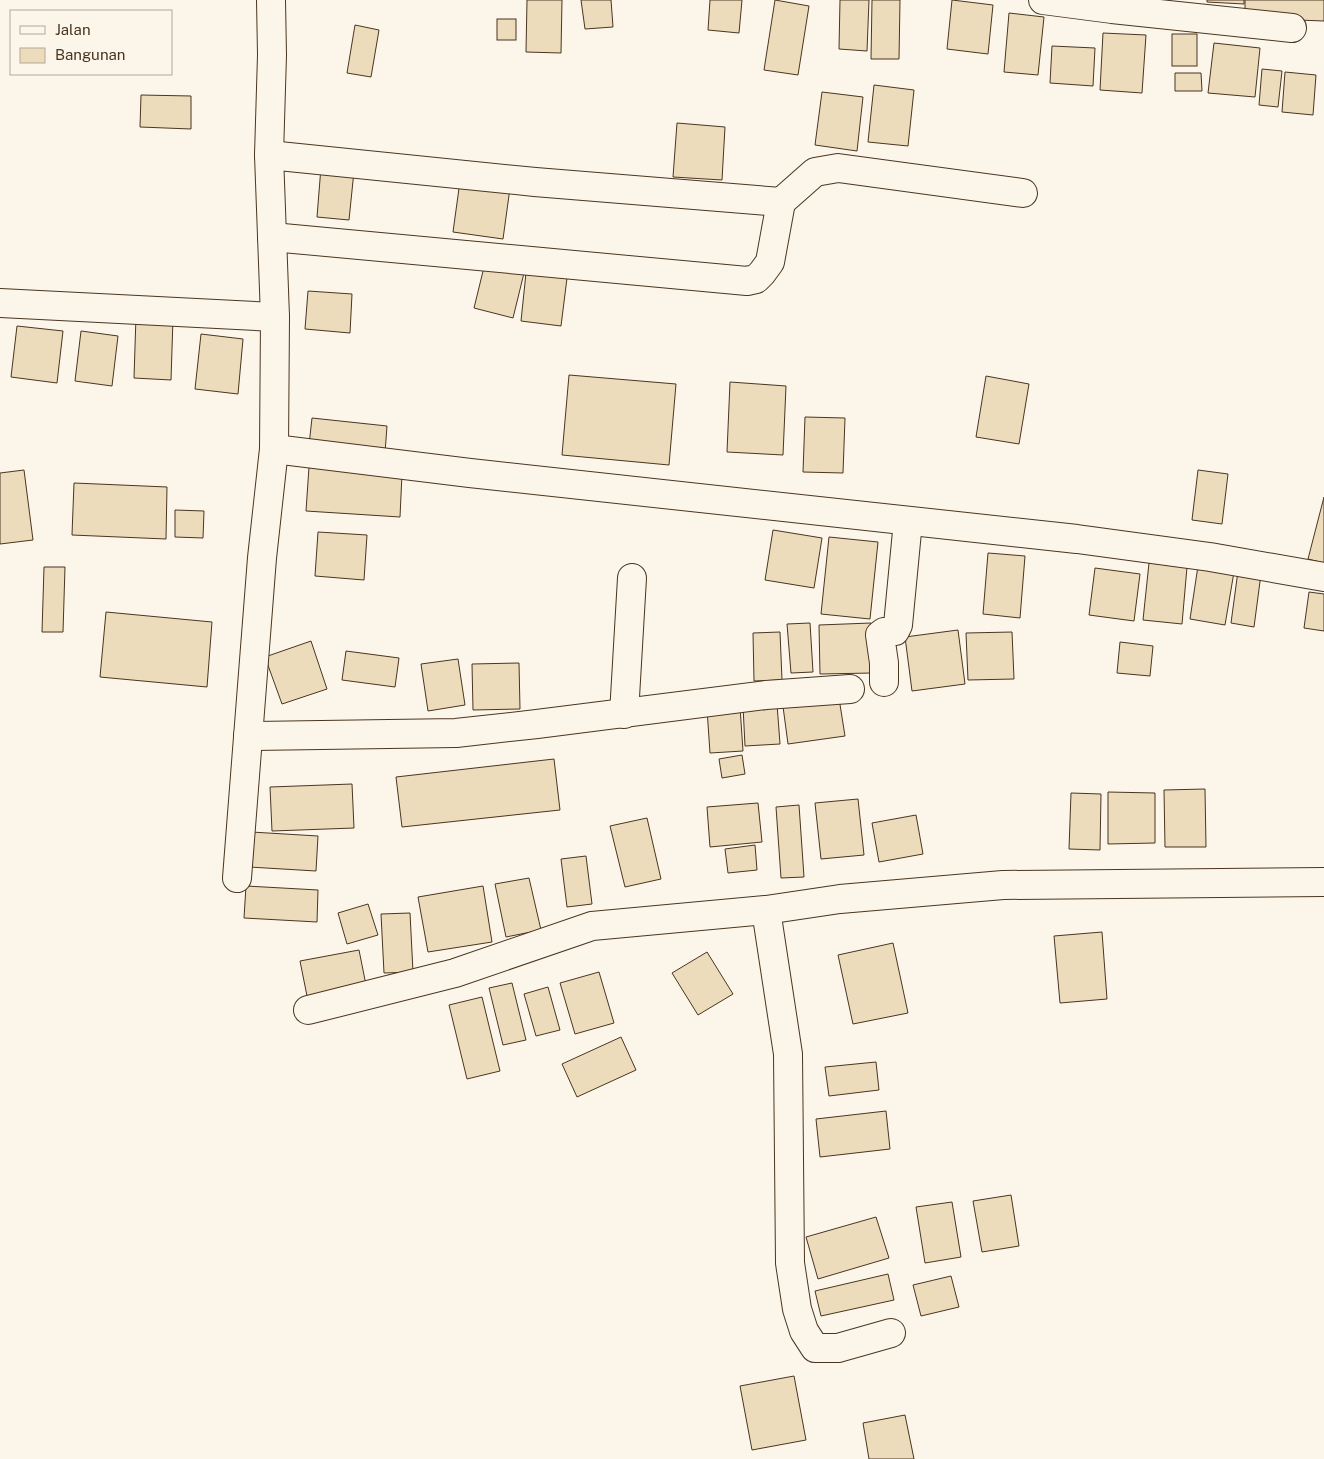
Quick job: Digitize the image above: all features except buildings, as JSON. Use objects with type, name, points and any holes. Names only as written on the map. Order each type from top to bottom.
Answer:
[{"type":"street","points":[[237,878],[262,558],[274,450],[275,317],[269,155],[272,55],[271,0]]},
{"type":"street","points":[[1043,0],[1292,28]]},
{"type":"street","points":[[269,155],[536,182],[781,202]]},
{"type":"street","points":[[272,237],[747,281],[756,279],[770,262],[781,202],[815,172],[838,168],[1023,193]]},
{"type":"street","points":[[0,303],[275,317]]},
{"type":"street","points":[[274,450],[1077,539],[1324,577]]},
{"type":"street","points":[[884,682],[884,663],[880,635],[884,632],[894,631],[898,625],[908,521]]},
{"type":"street","points":[[624,714],[632,578]]},
{"type":"street","points":[[248,736],[456,733],[624,714],[766,695],[850,689]]},
{"type":"street","points":[[308,1010],[455,973],[592,926],[766,910],[840,899],[1003,885],[1324,882]]},
{"type":"street","points":[[766,910],[788,1054],[790,1263],[804,1331],[815,1348],[838,1348],[891,1333]]}]
